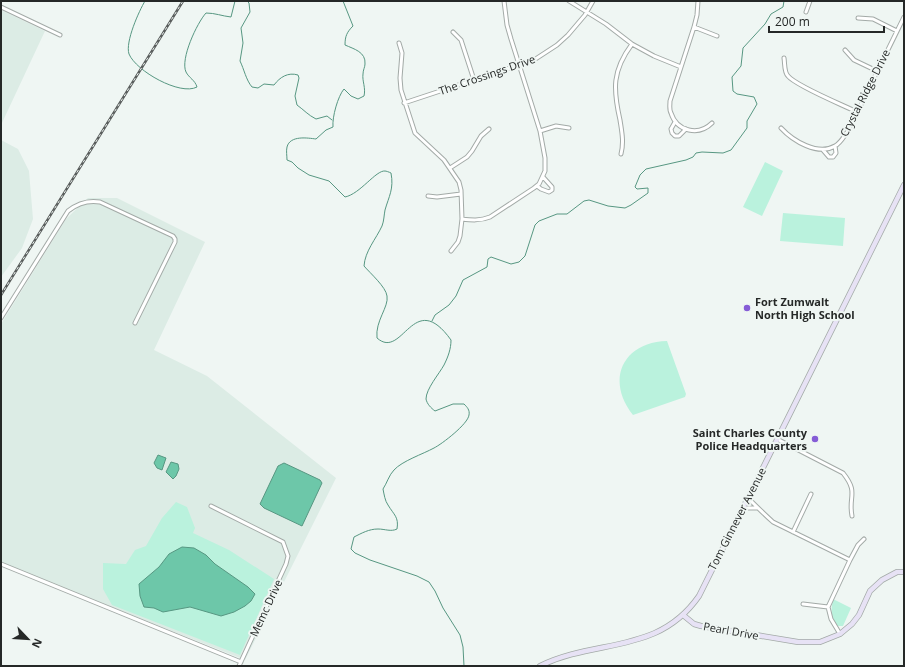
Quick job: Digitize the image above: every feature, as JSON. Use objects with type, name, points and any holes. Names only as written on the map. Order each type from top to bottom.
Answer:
[{"type":"main road","name":"Tom Ginnever Avenue","points":[[683,615],[699,596],[904,185]]},
{"type":"main road","name":"Pearl Drive","points":[[683,615],[697,625],[798,642],[820,642],[840,634],[852,624],[870,591],[882,580],[897,572],[904,572]]},
{"type":"main road","points":[[540,666],[572,654],[655,634],[672,624],[683,615]]},
{"type":"street","points":[[462,219],[475,220],[490,217],[537,186],[542,177],[545,165],[540,131],[507,25],[504,1]]},
{"type":"street","points":[[569,1],[606,24],[632,44],[654,56],[681,67]]},
{"type":"street","name":"The Crossings Drive","points":[[404,103],[520,66],[534,60],[557,45],[572,31],[587,12],[593,1]]},
{"type":"street","points":[[698,1],[694,27],[670,101],[670,112],[675,122],[691,131],[700,131],[712,123]]},
{"type":"street","points":[[806,12],[810,1]]},
{"type":"street","points":[[1,7],[60,35]]},
{"type":"street","name":"Crystal Ridge Drive","points":[[781,128],[787,134],[815,149],[823,150],[835,146],[840,142],[848,131],[904,17]]},
{"type":"street","points":[[858,18],[873,19],[897,30]]},
{"type":"street","points":[[694,27],[717,36]]},
{"type":"street","points":[[453,32],[461,40],[474,80]]},
{"type":"street","points":[[399,42],[402,53],[400,78],[401,90],[415,133],[444,160],[459,182],[462,219],[458,242],[451,252]]},
{"type":"street","points":[[621,154],[624,140],[615,98],[614,82],[619,67],[632,44]]},
{"type":"street","points":[[845,50],[854,60],[877,71]]},
{"type":"street","points":[[784,58],[788,77],[805,87],[857,112]]},
{"type":"street","points":[[675,122],[672,129],[672,133],[675,136],[679,136],[686,129]]},
{"type":"street","points":[[540,131],[556,126],[569,128]]},
{"type":"street","points":[[450,168],[467,157],[481,136],[489,130]]},
{"type":"street","name":"Crystal Ridge Drive","points":[[823,150],[829,157],[833,157],[836,153],[835,146]]},
{"type":"street","points":[[537,186],[547,192],[552,190],[552,187],[542,177]]},
{"type":"street","points":[[428,196],[437,197],[461,194]]},
{"type":"street","points":[[1,318],[68,211],[75,206],[91,201],[100,202],[173,236],[175,239],[175,242],[135,323]]},
{"type":"street","points":[[777,439],[843,473],[849,480],[853,492],[850,507],[852,516]]},
{"type":"street","points":[[793,532],[812,494]]},
{"type":"street","points":[[748,498],[773,522],[850,560]]},
{"type":"street","name":"Memc Drive","points":[[211,506],[283,542],[287,549],[288,556],[286,564],[239,666]]},
{"type":"street","points":[[743,508],[757,508]]},
{"type":"street","points":[[840,634],[831,619],[828,607],[850,560],[858,545],[864,539]]},
{"type":"street","points":[[1,564],[241,662]]},
{"type":"street","points":[[803,604],[828,607]]},
{"type":"shaded area","points":[[1,10],[45,31],[1,125]]},
{"type":"shaded area","points":[[1,140],[18,149],[29,171],[33,219],[22,248],[1,277]]},
{"type":"shaded area","points":[[765,162],[783,171],[762,216],[743,207]]},
{"type":"shaded area","points":[[88,198],[117,198],[205,242],[154,350],[207,376],[336,478],[245,660],[1,563],[1,324],[66,219]]},
{"type":"shaded area","points":[[783,213],[845,218],[843,246],[780,241]]},
{"type":"shaded area","points":[[667,341],[686,394],[685,397],[633,415],[625,402],[620,389],[620,376],[623,365],[639,348],[652,343]]},
{"type":"shaded area","points":[[158,455],[166,458],[162,470],[157,468],[154,463]]},
{"type":"shaded area","points":[[171,462],[178,464],[179,469],[173,479],[166,472]]},
{"type":"shaded area","points":[[284,463],[320,480],[322,483],[302,526],[264,508],[260,504],[278,466]]},
{"type":"shaded area","points":[[176,502],[187,507],[195,528],[193,533],[229,550],[274,579],[240,655],[112,605],[103,589],[103,563],[126,564],[135,550],[146,546],[162,518]]},
{"type":"shaded area","points":[[182,547],[194,548],[206,555],[215,564],[248,587],[255,594],[251,601],[234,612],[221,616],[190,607],[163,612],[154,608],[144,607],[140,596],[139,584],[159,567],[169,554]]},
{"type":"shaded area","points":[[833,599],[851,608],[843,626],[838,626],[832,617]]},
{"type":"waterway","points":[[145,1],[136,19],[131,35],[128,49],[129,54],[140,68],[159,80],[170,85],[189,89],[197,87],[186,72],[185,59],[190,41],[198,25],[206,13],[231,17],[235,1]]},
{"type":"waterway","points":[[247,1],[249,3],[250,12],[241,28],[243,43],[240,61],[252,87],[258,88],[264,84],[274,85],[284,76],[291,74],[298,75],[299,78],[295,96],[297,105],[316,119],[327,116],[332,120]]},
{"type":"waterway","points":[[343,1],[353,26],[347,34],[345,45],[359,52],[365,60],[363,71],[365,90],[364,96],[358,99],[351,96],[344,89],[336,107],[333,118],[333,127],[326,130],[316,139],[300,138],[289,143],[287,147],[287,160],[309,175],[329,181],[345,197],[356,192],[377,174],[385,171],[391,173],[391,188],[383,224],[366,255],[364,266],[381,284],[387,296],[386,305],[378,326],[377,338],[386,343],[394,341],[418,322],[427,321],[438,326],[451,340],[450,347],[444,365],[428,391],[426,399],[429,406],[435,411],[453,404],[464,404],[469,413],[468,419],[460,428],[443,442],[402,464],[391,474],[383,489],[386,502],[396,516],[397,529],[369,530],[354,537],[351,549],[355,553],[370,560],[417,576],[429,582],[460,635],[463,647],[464,666]]},
{"type":"waterway","points":[[432,321],[435,315],[449,305],[456,296],[463,280],[487,267],[488,259],[491,257],[511,264],[519,262],[525,256],[535,225],[539,221],[557,214],[567,214],[584,201],[589,200],[608,206],[625,208],[648,193],[648,188],[637,189],[635,187],[640,175],[646,169],[686,160],[693,157],[696,153],[723,153],[731,150],[747,128],[747,121],[757,104],[754,97],[737,94],[733,91],[732,77],[741,66],[743,48],[765,24],[771,14],[783,7],[784,1]]},
{"type":"railway","points":[[1,295],[183,1]]},
{"type":"place","name":"Fort Zumwalt North High School","points":[[747,308]]},
{"type":"place","name":"Saint Charles County Police Headquarters","points":[[815,439]]}]
